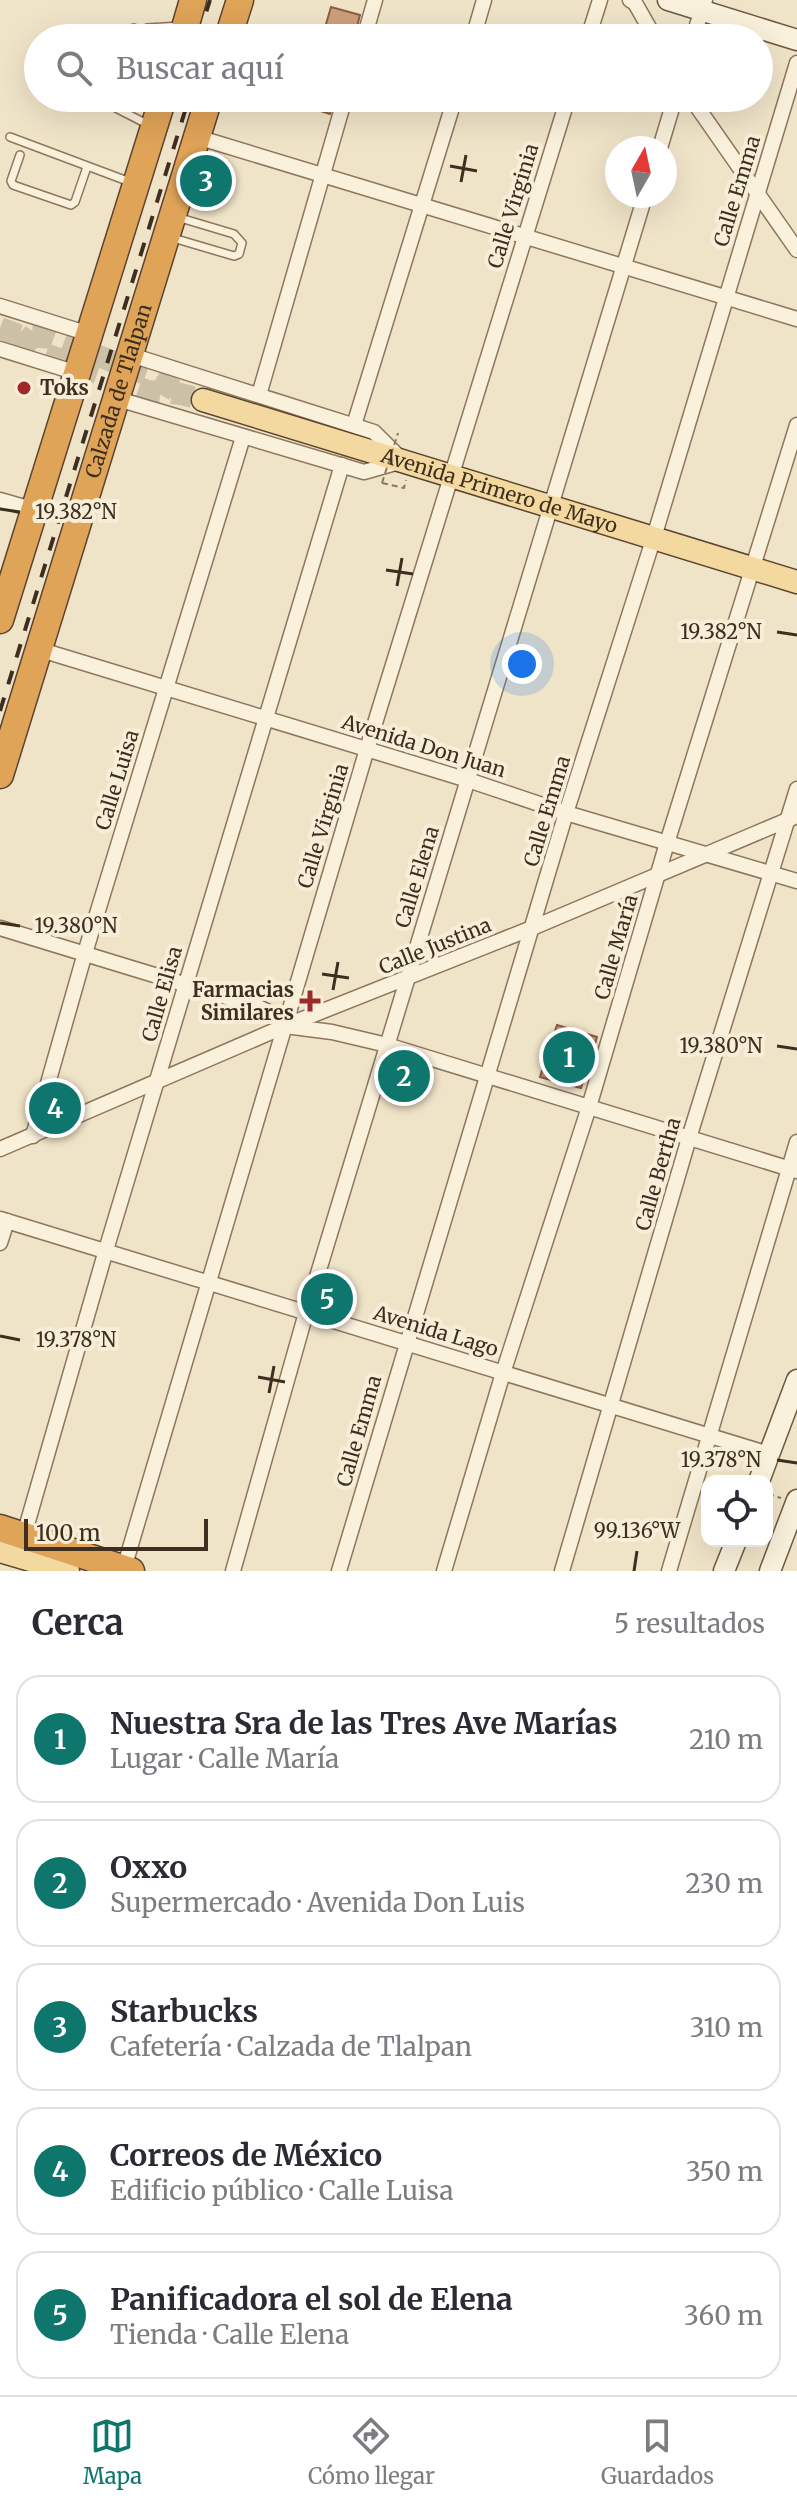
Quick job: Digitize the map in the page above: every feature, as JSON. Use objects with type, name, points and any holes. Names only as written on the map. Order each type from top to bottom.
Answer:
[{"type":"highway","points":[[186,24],[193,0]]},
{"type":"highway","points":[[232,24],[240,0]]},
{"type":"highway","points":[[0,620],[159,112]]},
{"type":"highway","name":"Calzada de Tlalpan","points":[[0,775],[205,112]]},
{"type":"highway","points":[[12,1532],[127,1569]]},
{"type":"main road","points":[[668,0],[703,5],[754,24]]},
{"type":"main road","points":[[773,31],[797,40]]},
{"type":"main road","name":"Avenida Primero de Mayo","points":[[203,400],[797,582]]},
{"type":"main road","points":[[761,1475],[797,1380]]},
{"type":"main road","points":[[770,1571],[797,1500]]},
{"type":"main road","points":[[724,1571],[734,1547]]},
{"type":"main road","points":[[0,1551],[68,1571]]},
{"type":"street","points":[[368,24],[375,0]]},
{"type":"street","points":[[477,24],[484,0]]},
{"type":"street","points":[[592,24],[600,0]]},
{"type":"street","points":[[630,0],[647,24]]},
{"type":"street","name":"Calle Emma","points":[[339,1571],[566,813],[654,537],[797,63]]},
{"type":"street","points":[[259,395],[341,112]]},
{"type":"street","points":[[354,425],[451,112]]},
{"type":"street","name":"Calle Virginia","points":[[127,1569],[207,1282],[564,112]]},
{"type":"street","points":[[664,136],[671,112]]},
{"type":"street","points":[[701,112],[797,250]]},
{"type":"street","points":[[197,137],[797,319]]},
{"type":"street","name":"Calle Elena","points":[[233,1571],[306,1313],[641,208]]},
{"type":"street","points":[[0,306],[89,334]]},
{"type":"street","points":[[0,349],[77,373]]},
{"type":"street","points":[[118,399],[364,472],[403,461],[374,432],[131,355]]},
{"type":"street","name":"Calle María","points":[[444,1571],[797,425]]},
{"type":"street","name":"Calle Luisa","points":[[33,1136],[85,953],[243,437]]},
{"type":"street","name":"Calle Elisa","points":[[12,1532],[106,1250],[342,465]]},
{"type":"street","points":[[0,500],[35,510]]},
{"type":"street","name":"Avenida Don Juan","points":[[38,649],[468,780],[566,813],[797,881]]},
{"type":"street","name":"Calle Bertha","points":[[562,1571],[689,1138],[792,818],[797,789]]},
{"type":"street","name":"Calle Justina","points":[[0,1149],[285,1026],[406,980],[792,818]]},
{"type":"street","points":[[0,928],[256,1006],[273,1014],[285,1026],[332,1032],[387,1045],[793,1169]]},
{"type":"street","points":[[669,1571],[793,1169],[797,1142]]},
{"type":"street","points":[[0,1243],[3,1220]]},
{"type":"street","name":"Avenida Lago","points":[[3,1220],[769,1454]]},
{"type":"lane","points":[[124,112],[154,127]]},
{"type":"lane","points":[[10,137],[136,184]]},
{"type":"lane","points":[[20,155],[11,181],[13,185],[71,205],[75,202],[87,167]]},
{"type":"lane","points":[[170,226],[234,234],[242,243],[242,249],[239,254],[227,255],[170,226]]},
{"type":"path","points":[[398,433],[382,483],[404,488]]},
{"type":"building","points":[[331,7],[360,15],[358,24],[326,24]]},
{"type":"building","points":[[557,1025],[597,1037],[581,1088],[540,1077]]},
{"type":"building","points":[[393,1060],[422,1069],[416,1093],[386,1084]]},
{"type":"tunnel","points":[[0,328],[19,335],[51,338],[151,376],[176,391]]},
{"type":"tunnel","points":[[19,335],[45,354],[148,391],[203,400]]},
{"type":"railway","points":[[202,24],[210,0]]},
{"type":"railway","points":[[0,711],[185,112]]},
{"type":"place","name":"Starbucks","points":[[206,181]]},
{"type":"place","name":"Toks","points":[[24,388]]},
{"type":"place","name":"Farmacias Similares","points":[[310,1001]]},
{"type":"place","name":"Nuestra Sra de las Tres Ave Marías","points":[[569,1057]]},
{"type":"place","name":"Oxxo","points":[[404,1076]]},
{"type":"place","name":"Correos de México","points":[[55,1108]]},
{"type":"place","name":"Panificadora el sol de Elena","points":[[327,1299]]}]
